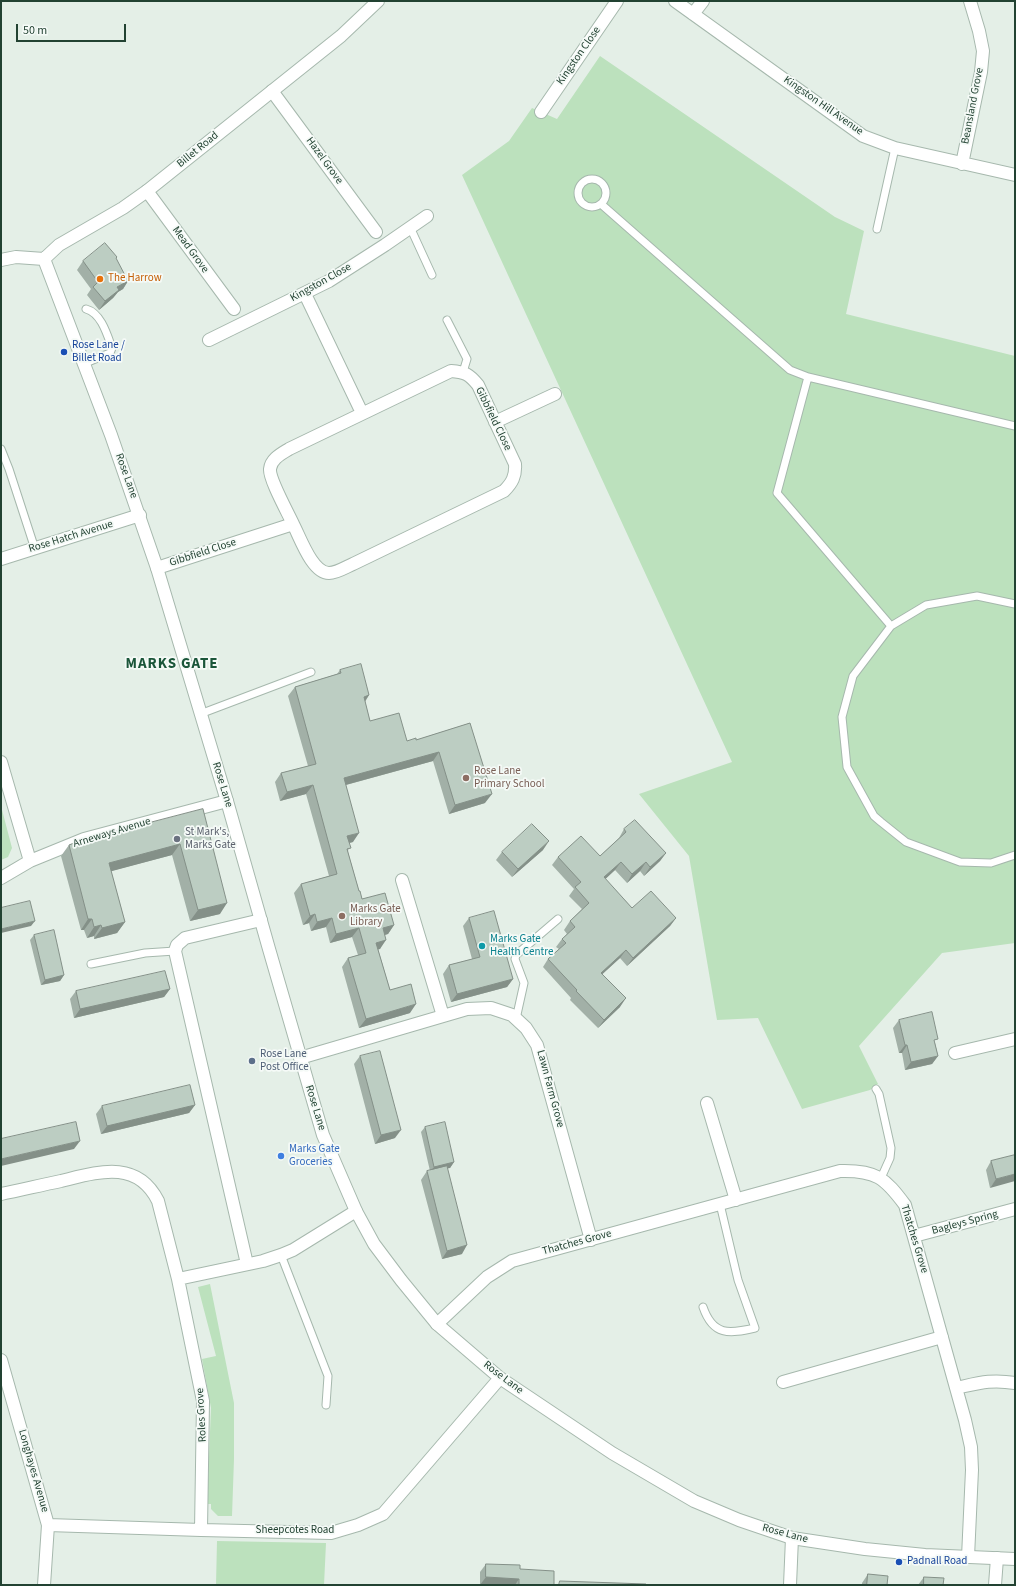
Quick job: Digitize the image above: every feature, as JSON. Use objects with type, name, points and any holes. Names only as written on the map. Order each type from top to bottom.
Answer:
[{"type":"street","name":"Billet Road","points":[[44,259],[59,245],[123,208],[147,191],[341,36],[378,1]]},
{"type":"street","name":"Kingston Close","points":[[541,112],[618,1]]},
{"type":"street","name":"Kingston Hill Avenue","points":[[675,1],[863,136],[894,148],[962,164],[1015,174]]},
{"type":"street","points":[[693,14],[703,1]]},
{"type":"street","name":"Beansland Grove","points":[[962,164],[981,72],[982,51],[979,32],[970,1]]},
{"type":"street","name":"Hazel Grove","points":[[272,91],[376,232]]},
{"type":"street","name":"Mead Grove","points":[[147,191],[234,309]]},
{"type":"street","name":"Kingston Close","points":[[209,340],[329,281],[427,216]]},
{"type":"street","points":[[1,260],[16,257],[44,259]]},
{"type":"street","name":"Rose Lane","points":[[44,259],[111,435],[140,515],[157,568],[227,800],[323,1134],[344,1187],[356,1210],[379,1250],[401,1280],[437,1324],[500,1378],[612,1453],[694,1501],[739,1520],[792,1538],[866,1549],[925,1555],[1015,1559]]},
{"type":"street","points":[[305,294],[362,413]]},
{"type":"street","name":"Gibbfield Close","points":[[451,371],[463,372],[471,377],[478,385],[515,464],[516,472],[512,482],[504,491],[353,564],[335,572],[328,573],[320,570],[313,564],[293,524],[272,478],[270,470],[277,457],[289,449],[362,413],[441,375],[451,371]]},
{"type":"street","points":[[495,422],[555,394]]},
{"type":"street","name":"Rose Hatch Avenue","points":[[1,559],[140,515]]},
{"type":"street","name":"Gibbfield Close","points":[[157,568],[293,524]]},
{"type":"street","points":[[1,762],[30,861]]},
{"type":"street","name":"Arneways Avenue","points":[[1,878],[30,861],[84,839],[227,800]]},
{"type":"street","points":[[402,880],[443,1016]]},
{"type":"street","points":[[247,1264],[175,950],[177,945],[185,938],[261,920]]},
{"type":"street","name":"Lawn Farm Grove","points":[[300,1058],[467,1009],[491,1008],[512,1015],[526,1028],[537,1045],[591,1240]]},
{"type":"street","points":[[955,1053],[1015,1039]]},
{"type":"street","points":[[707,1102],[736,1200]]},
{"type":"street","name":"Thatches Grove","points":[[437,1324],[487,1277],[512,1261],[840,1171],[857,1170],[871,1173],[881,1178],[905,1205],[971,1447],[972,1508],[968,1557]]},
{"type":"street","name":"Roles Grove","points":[[1,1194],[105,1171],[116,1171],[134,1177],[148,1185],[158,1201],[178,1279],[203,1401],[201,1530]]},
{"type":"street","name":"Bagleys Spring","points":[[914,1236],[1015,1209]]},
{"type":"street","points":[[178,1279],[263,1261],[281,1255],[293,1250],[356,1210]]},
{"type":"street","points":[[783,1382],[942,1337]]},
{"type":"street","name":"Longhayes Avenue","points":[[1,1360],[7,1405],[48,1525],[44,1585]]},
{"type":"street","name":"Sheepcotes Road","points":[[48,1525],[331,1533],[358,1525],[383,1514],[500,1378]]},
{"type":"street","points":[[956,1388],[984,1381],[999,1380],[1015,1382]]},
{"type":"street","points":[[790,1585],[792,1538]]},
{"type":"street","points":[[995,1585],[997,1558]]},
{"type":"lane","points":[[877,229],[894,148]]},
{"type":"lane","points":[[601,204],[790,370],[808,376],[1015,426]]},
{"type":"lane","points":[[410,227],[432,275]]},
{"type":"lane","points":[[83,364],[110,353],[112,348],[101,322],[91,310],[86,309]]},
{"type":"lane","points":[[447,320],[467,359],[463,372]]},
{"type":"lane","points":[[808,376],[777,493],[891,626]]},
{"type":"lane","points":[[1,449],[10,469],[35,549]]},
{"type":"lane","points":[[1014,855],[991,863],[960,862],[906,842],[874,816],[847,767],[842,717],[853,676],[891,626],[926,605],[977,596],[1015,604]]},
{"type":"lane","points":[[200,714],[311,672]]},
{"type":"lane","points":[[516,1020],[524,983],[515,959],[516,955],[558,918]]},
{"type":"lane","points":[[91,964],[175,950]]},
{"type":"lane","points":[[876,1089],[879,1094],[891,1148],[890,1158],[881,1178]]},
{"type":"lane","points":[[703,1307],[707,1318],[712,1325],[725,1332],[736,1333],[755,1328],[738,1280],[720,1204]]},
{"type":"lane","points":[[281,1255],[328,1376],[326,1405]]},
{"type":"green space","points":[[600,56],[835,217],[864,231],[846,314],[1015,356],[1015,943],[942,953],[859,1046],[878,1084],[870,1090],[802,1109],[758,1018],[717,1020],[689,856],[639,794],[732,762],[462,175],[509,141],[532,108],[557,119]]},
{"type":"green space","points":[[1,806],[12,848],[8,857],[1,860]]},
{"type":"green space","points":[[210,1284],[234,1403],[232,1516],[218,1516],[211,1509],[211,1504],[207,1504],[211,1408],[202,1359],[216,1356],[198,1287]]},
{"type":"green space","points":[[217,1541],[326,1543],[324,1585],[216,1585]]},
{"type":"building","name":"The Harrow","points":[[105,243],[117,257],[116,258],[128,281],[117,287],[119,290],[105,301],[93,287],[98,282],[83,261]]},
{"type":"building","points":[[361,664],[369,695],[364,697],[370,721],[399,713],[407,741],[416,738],[416,740],[470,723],[492,794],[455,805],[439,752],[344,778],[359,833],[347,836],[351,848],[347,849],[359,891],[362,899],[385,893],[394,925],[383,928],[386,940],[376,943],[390,990],[411,984],[416,1004],[366,1019],[348,958],[366,953],[359,928],[336,934],[332,918],[317,922],[315,914],[310,916],[301,884],[337,874],[313,785],[287,792],[281,773],[316,764],[295,687],[341,673],[340,670]]},
{"type":"building","points":[[203,809],[227,903],[198,910],[180,844],[109,863],[125,922],[102,928],[101,925],[94,927],[92,919],[88,919],[69,845],[79,841]]},
{"type":"building","points":[[635,820],[666,853],[650,867],[646,862],[632,874],[621,862],[604,877],[632,908],[651,891],[676,918],[633,958],[626,950],[601,973],[626,998],[604,1020],[548,959],[566,943],[562,939],[575,927],[570,921],[589,903],[575,887],[581,882],[558,857],[581,836],[600,856],[626,832],[624,829]]},
{"type":"building","points":[[532,824],[549,841],[518,869],[502,852]]},
{"type":"building","points":[[30,901],[35,921],[1,929],[1,908]]},
{"type":"building","name":"Marks Gate Health Centre","points":[[494,911],[513,979],[457,994],[449,965],[480,957],[469,918]]},
{"type":"building","points":[[54,930],[64,975],[45,980],[34,935]]},
{"type":"building","points":[[165,971],[170,989],[80,1009],[76,991]]},
{"type":"building","points":[[932,1012],[938,1039],[934,1040],[938,1056],[911,1062],[899,1020]]},
{"type":"building","points":[[380,1051],[401,1130],[381,1135],[360,1056]]},
{"type":"building","points":[[190,1085],[195,1105],[107,1126],[102,1106]]},
{"type":"building","points":[[76,1122],[80,1141],[1,1159],[1,1139]]},
{"type":"building","points":[[445,1122],[454,1162],[434,1167],[425,1127]]},
{"type":"building","points":[[1015,1155],[1015,1174],[996,1179],[991,1161]]},
{"type":"building","points":[[447,1166],[467,1245],[447,1251],[427,1171]]},
{"type":"building","points":[[486,1564],[520,1565],[520,1569],[554,1571],[554,1585],[519,1585],[519,1579],[486,1577]]},
{"type":"building","points":[[868,1574],[888,1576],[887,1585],[867,1585]]},
{"type":"building","points":[[924,1577],[944,1578],[943,1585],[924,1585]]},
{"type":"building","points":[[560,1581],[646,1584],[646,1585],[559,1585]]},
{"type":"place","name":"The Harrow","points":[[100,279]]},
{"type":"place","name":"Rose Lane / Billet Road","points":[[64,352]]},
{"type":"place","name":"Rose Lane Primary School","points":[[466,778]]},
{"type":"place","name":"St Mark's, Marks Gate","points":[[177,839]]},
{"type":"place","name":"Marks Gate Library","points":[[342,916]]},
{"type":"place","name":"Marks Gate Health Centre","points":[[482,946]]},
{"type":"place","name":"Rose Lane Post Office","points":[[252,1061]]},
{"type":"place","name":"Marks Gate Groceries","points":[[281,1156]]},
{"type":"place","name":"Padnall Road","points":[[899,1562]]},
{"type":"district","name":"MARKS GATE","points":[[172,665]]}]
